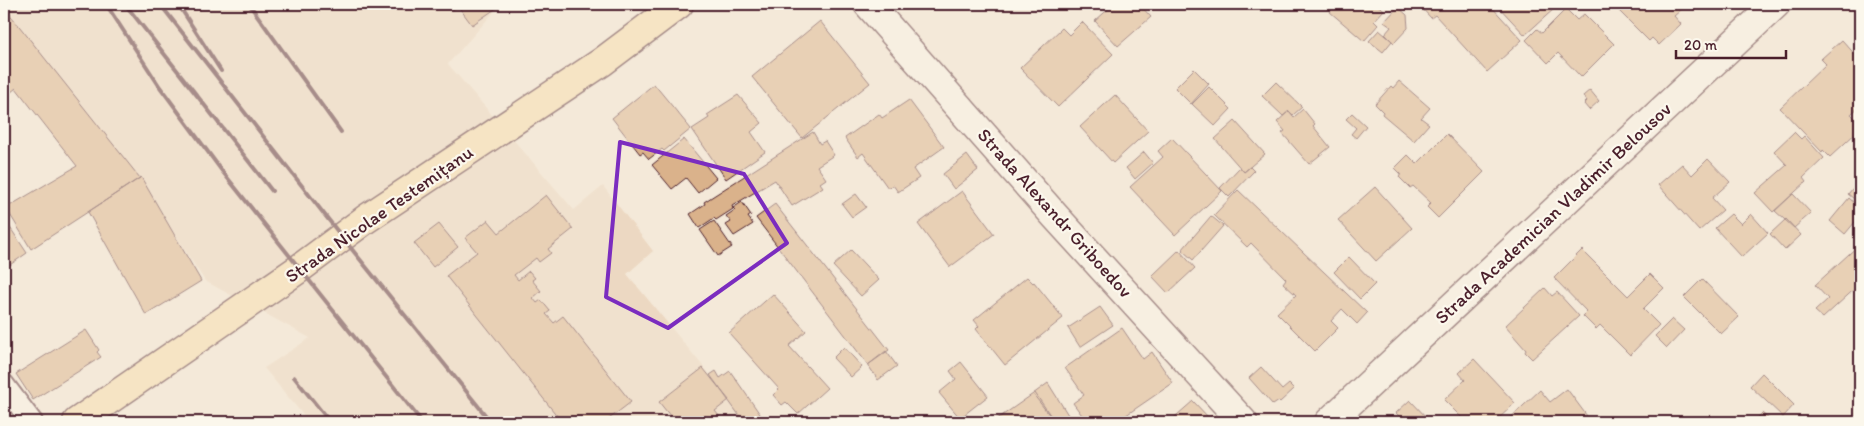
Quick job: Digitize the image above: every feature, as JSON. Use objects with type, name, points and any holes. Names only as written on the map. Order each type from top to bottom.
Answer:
[{"type":"main road","name":"Strada Nicolae Testemițanu","points":[[77,422],[300,268],[366,219],[602,62],[679,4]]},
{"type":"street","name":"Strada Alexandr Griboedov","points":[[868,4],[1055,216],[1243,422]]},
{"type":"street","name":"Strada Academician Vladimir Belousov","points":[[1329,422],[1776,4]]},
{"type":"lane","points":[[4,385],[32,422]]},
{"type":"highlighted area","points":[[620,142],[744,174],[787,243],[668,328],[606,297]]},
{"type":"shaded area","points":[[4,4],[501,4],[448,64],[574,210],[603,186],[653,251],[627,274],[749,422],[309,422],[264,368],[310,338],[205,281],[135,175],[4,13]]},
{"type":"building","points":[[448,4],[495,4],[498,7],[472,25],[458,6],[453,10]]},
{"type":"building","points":[[1114,4],[1139,4],[1151,17],[1118,46],[1095,21]]},
{"type":"building","points":[[1337,4],[1376,4],[1384,10],[1374,21],[1378,25],[1364,41],[1330,12]]},
{"type":"building","points":[[1418,4],[1489,4],[1522,40],[1487,72],[1435,15],[1431,18]]},
{"type":"building","points":[[1496,4],[1551,4],[1555,8],[1525,35]]},
{"type":"building","points":[[1612,4],[1688,4],[1674,16],[1681,24],[1659,45],[1652,38],[1649,41]]},
{"type":"building","points":[[4,7],[140,178],[31,249],[6,208],[77,166],[16,88],[4,98]]},
{"type":"building","points":[[1398,7],[1407,15],[1408,28],[1394,43],[1385,34],[1391,27],[1384,22]]},
{"type":"building","points":[[1566,9],[1577,20],[1584,14],[1614,44],[1581,77],[1558,53],[1548,63],[1526,40],[1537,29],[1542,33]]},
{"type":"building","points":[[820,21],[870,83],[802,138],[752,77]]},
{"type":"building","points":[[1082,22],[1113,54],[1058,107],[1020,68],[1062,28],[1069,35]]},
{"type":"building","points":[[1379,30],[1392,41],[1383,52],[1369,41]]},
{"type":"building","points":[[1842,40],[1860,60],[1860,106],[1851,114],[1860,123],[1860,129],[1830,157],[1823,150],[1822,152],[1780,108],[1826,64],[1821,59]]},
{"type":"building","points":[[1194,69],[1209,84],[1191,104],[1175,88]]},
{"type":"building","points":[[1399,81],[1430,108],[1421,118],[1429,124],[1414,141],[1382,114],[1383,112],[1375,104],[1391,86],[1393,88]]},
{"type":"building","points":[[1276,82],[1302,107],[1293,115],[1289,111],[1283,116],[1262,96]]},
{"type":"building","points":[[654,84],[691,129],[664,151],[662,149],[649,159],[643,152],[640,154],[612,118]]},
{"type":"building","points":[[1209,87],[1231,109],[1215,126],[1192,104]]},
{"type":"building","points":[[1590,90],[1599,101],[1589,110],[1584,104],[1587,101],[1583,96]]},
{"type":"building","points":[[738,95],[762,123],[751,132],[765,152],[726,179],[692,129],[709,118],[707,115]]},
{"type":"building","points":[[1115,95],[1148,131],[1113,163],[1080,127]]},
{"type":"building","points":[[909,100],[944,147],[913,169],[919,178],[898,192],[893,185],[888,188],[863,153],[858,157],[845,138],[879,114],[882,118]]},
{"type":"building","points":[[1303,109],[1315,124],[1313,126],[1330,147],[1309,164],[1282,133],[1285,131],[1277,122],[1289,111],[1294,117]]},
{"type":"building","points":[[1352,113],[1366,126],[1356,138],[1351,134],[1356,128],[1346,119]]},
{"type":"building","points":[[1235,121],[1265,154],[1244,172],[1215,139]]},
{"type":"building","points":[[813,132],[820,144],[825,141],[834,155],[817,166],[826,179],[820,183],[823,187],[792,206],[775,180],[732,206],[733,209],[716,220],[714,218],[699,228],[690,214],[705,204],[704,202]]},
{"type":"building","points":[[1794,132],[1801,139],[1804,136],[1824,158],[1803,178],[1806,182],[1773,212],[1755,193],[1787,165],[1774,151]]},
{"type":"building","points":[[1447,134],[1484,172],[1438,218],[1427,207],[1431,203],[1413,186],[1410,188],[1399,177],[1401,174],[1395,168],[1408,155],[1417,164]]},
{"type":"building","points":[[1172,138],[1222,191],[1175,235],[1130,187],[1163,157],[1158,151]]},
{"type":"building","points":[[684,139],[716,178],[698,193],[686,178],[672,189],[652,165]]},
{"type":"building","points":[[1144,152],[1153,163],[1135,179],[1126,168]]},
{"type":"building","points":[[967,155],[978,170],[954,189],[943,174]]},
{"type":"building","points":[[1708,159],[1730,182],[1712,198],[1723,210],[1699,231],[1658,185],[1682,164],[1692,175]]},
{"type":"building","points":[[1240,167],[1244,172],[1250,167],[1254,171],[1229,197],[1220,188]]},
{"type":"building","points":[[141,177],[201,281],[146,315],[88,212]]},
{"type":"building","points":[[1858,182],[1860,185],[1860,204],[1848,194]]},
{"type":"building","points":[[1375,187],[1412,228],[1376,261],[1338,220]]},
{"type":"building","points":[[1238,190],[1367,313],[1357,324],[1342,309],[1331,321],[1338,328],[1315,351],[1277,313],[1296,295],[1283,283],[1286,279],[1251,243],[1247,247],[1214,215]]},
{"type":"building","points":[[962,191],[994,234],[950,267],[918,224]]},
{"type":"building","points":[[856,194],[866,207],[852,217],[842,204]]},
{"type":"building","points":[[1793,194],[1811,213],[1794,228],[1775,211]]},
{"type":"building","points":[[546,195],[573,229],[548,249],[551,253],[539,262],[536,258],[514,275],[518,280],[529,271],[535,278],[532,280],[541,291],[533,298],[537,303],[541,300],[550,311],[546,314],[554,323],[563,316],[631,402],[605,422],[562,422],[446,276],[477,252],[465,238],[488,220],[499,233]]},
{"type":"building","points":[[1849,198],[1860,208],[1860,216],[1845,234],[1830,221]]},
{"type":"building","points":[[742,202],[751,215],[748,217],[753,224],[734,236],[726,225],[731,222],[726,216]]},
{"type":"building","points":[[775,204],[889,350],[868,365],[756,218]]},
{"type":"building","points":[[1731,214],[1741,224],[1751,214],[1768,233],[1742,257],[1715,228]]},
{"type":"building","points":[[1211,216],[1223,226],[1193,260],[1182,250]]},
{"type":"building","points":[[1786,219],[1801,235],[1785,250],[1770,234]]},
{"type":"building","points":[[4,221],[27,253],[4,269]]},
{"type":"building","points":[[714,221],[732,247],[718,256],[700,230]]},
{"type":"building","points":[[439,224],[458,247],[433,267],[414,243]]},
{"type":"building","points":[[1860,236],[1860,244],[1856,240]]},
{"type":"building","points":[[1860,244],[1860,284],[1823,318],[1815,311],[1828,299],[1815,285]]},
{"type":"building","points":[[851,250],[879,280],[861,296],[833,266]]},
{"type":"building","points":[[1179,250],[1195,268],[1168,293],[1152,276]]},
{"type":"building","points":[[1582,250],[1628,296],[1650,274],[1664,288],[1643,309],[1659,325],[1630,355],[1600,325],[1596,329],[1583,316],[1587,312],[1554,278]]},
{"type":"building","points":[[1349,257],[1375,284],[1360,299],[1334,272]]},
{"type":"building","points":[[1027,277],[1034,282],[1063,318],[1005,365],[976,329],[979,326],[974,320]]},
{"type":"building","points":[[1702,279],[1739,317],[1721,334],[1684,297]]},
{"type":"building","points":[[1545,288],[1552,296],[1557,292],[1579,316],[1532,359],[1505,326]]},
{"type":"building","points":[[773,294],[806,331],[789,346],[827,388],[798,414],[786,402],[782,405],[773,395],[779,389],[729,333]]},
{"type":"building","points":[[1100,307],[1113,325],[1080,347],[1068,328]]},
{"type":"building","points":[[1672,319],[1684,330],[1667,348],[1655,336]]},
{"type":"building","points":[[1122,328],[1143,359],[1152,352],[1173,383],[1116,422],[1087,422],[1073,403],[1084,395],[1065,368]]},
{"type":"building","points":[[86,330],[99,350],[97,352],[101,357],[33,400],[16,374]]},
{"type":"building","points":[[844,347],[862,367],[851,377],[833,358]]},
{"type":"building","points":[[886,351],[897,366],[878,380],[868,365]]},
{"type":"building","points":[[1474,359],[1515,403],[1495,422],[1466,422],[1444,400],[1465,380],[1459,373]]},
{"type":"building","points":[[961,362],[988,396],[960,418],[939,393],[956,379],[950,371]]},
{"type":"building","points":[[1261,367],[1282,390],[1289,384],[1294,389],[1280,402],[1273,405],[1249,378]]},
{"type":"building","points":[[703,368],[729,400],[715,411],[724,422],[675,422],[659,402]]},
{"type":"building","points":[[716,371],[720,378],[730,371],[762,417],[755,422],[744,422],[710,375]]},
{"type":"building","points":[[1762,373],[1794,405],[1783,417],[1750,386]]},
{"type":"building","points":[[1048,383],[1070,418],[1064,422],[1055,422],[1033,394]]},
{"type":"building","points":[[1567,389],[1587,416],[1580,422],[1506,422],[1540,390],[1550,402]]},
{"type":"building","points":[[1035,393],[1055,422],[993,422],[1033,394]]},
{"type":"building","points":[[1410,400],[1429,420],[1426,422],[1405,422],[1396,413]]},
{"type":"building","points":[[1193,401],[1209,418],[1212,415],[1219,422],[1169,422]]},
{"type":"building","points":[[1762,413],[1772,422],[1754,422]]},
{"type":"railway","points":[[106,4],[160,87],[222,171],[422,422]]},
{"type":"railway","points":[[125,4],[272,191]]},
{"type":"railway","points":[[160,4],[342,237],[491,422]]},
{"type":"railway","points":[[178,4],[221,71]]},
{"type":"railway","points":[[249,4],[341,132]]},
{"type":"railway","points":[[294,377],[330,422]]}]
